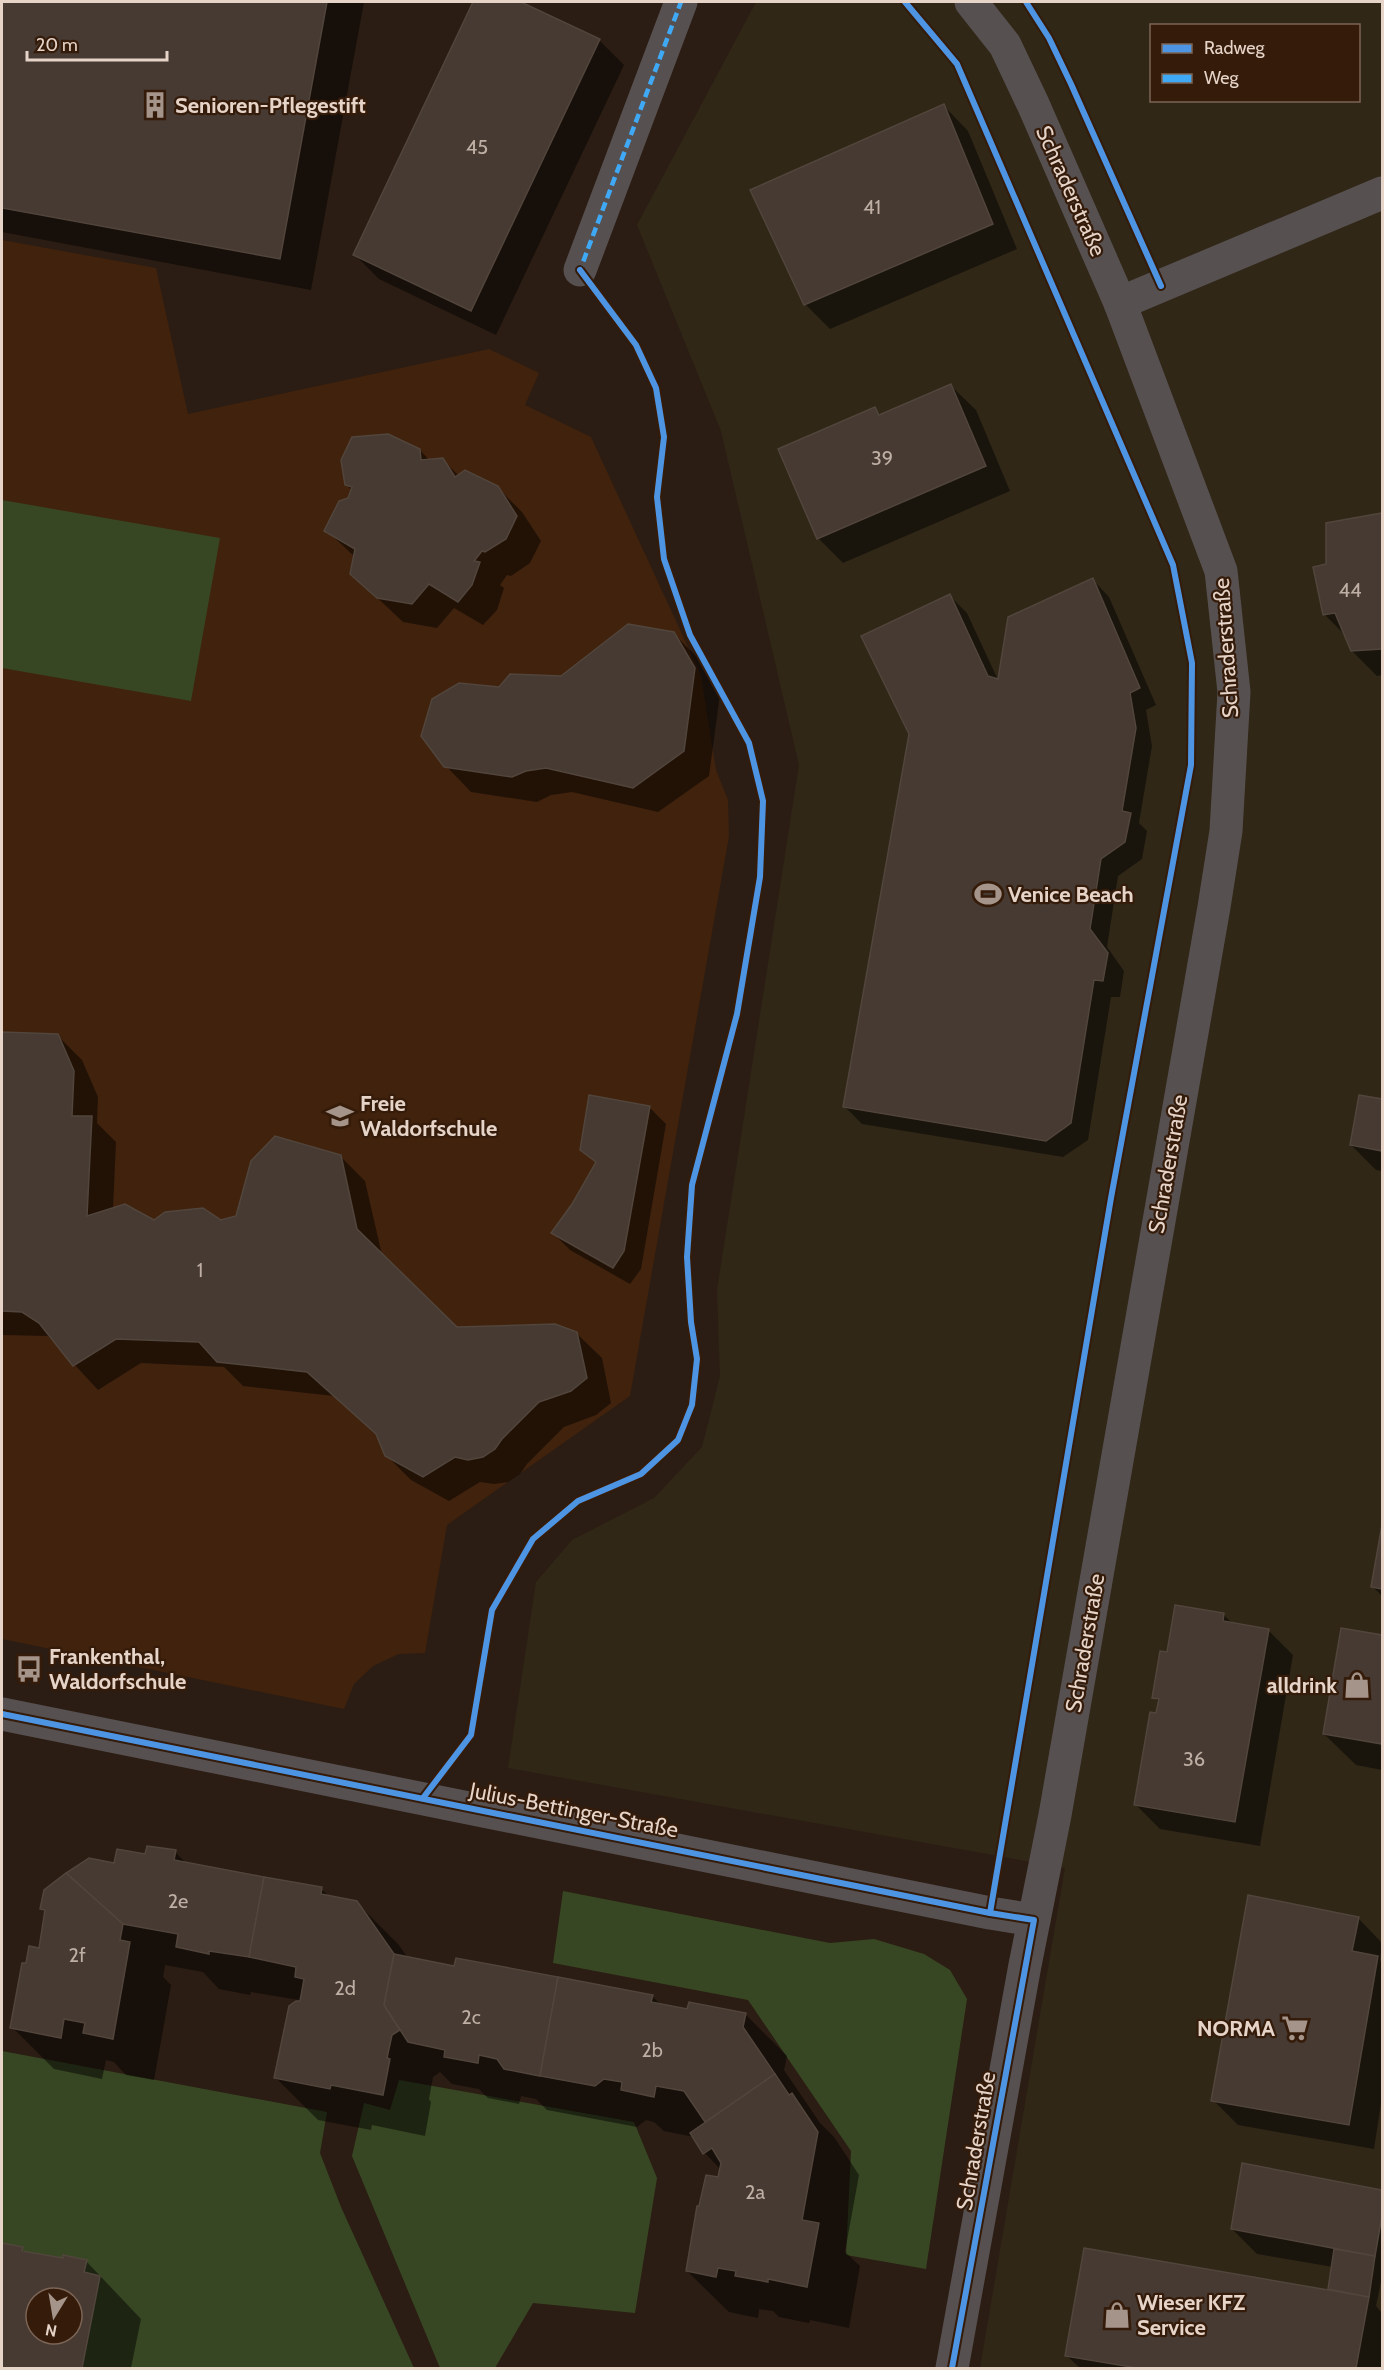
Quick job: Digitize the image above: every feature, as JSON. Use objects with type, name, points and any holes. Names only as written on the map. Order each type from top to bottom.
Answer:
[{"type":"street","points":[[580,270],[681,2]]},
{"type":"street","name":"Schraderstraße","points":[[952,2368],[1057,1803],[1226,831],[1234,692],[1221,572],[1120,303],[1005,45],[971,2]]},
{"type":"street","points":[[1120,303],[1383,193]]},
{"type":"street","name":"Julius-Bettinger-Straße","points":[[2,1714],[1034,1920]]},
{"type":"shaded area","points":[[756,2],[1382,2],[1382,2368],[980,2368],[1065,1868],[508,1768],[536,1582],[572,1540],[654,1498],[702,1447],[720,1376],[717,1290],[799,765],[721,431],[637,225]]},
{"type":"shaded area","name":"Freie Waldorfschule","points":[[2,240],[156,268],[188,414],[489,349],[539,373],[525,405],[591,437],[701,675],[716,770],[728,800],[729,836],[630,1396],[447,1525],[425,1653],[399,1654],[373,1666],[354,1684],[344,1709],[2,1639]]},
{"type":"green space","points":[[2,500],[220,538],[191,701],[2,668]]},
{"type":"green space","points":[[563,1891],[830,1943],[874,1939],[924,1954],[950,1970],[967,1999],[926,2269],[846,2255],[851,2151],[748,2000],[553,1963]]},
{"type":"green space","points":[[2,2051],[327,2112],[320,2153],[341,2207],[414,2368],[2,2368]]},
{"type":"green space","points":[[399,2080],[634,2122],[657,2178],[635,2313],[533,2303],[495,2368],[440,2368],[352,2156],[364,2103],[390,2110]]},
{"type":"building","name":"Senioren-Pflegestift","points":[[2,2],[327,2],[280,259],[2,208]]},
{"type":"building","points":[[473,2],[521,2],[600,39],[471,311],[353,255]]},
{"type":"building","points":[[944,104],[993,224],[804,305],[750,190]]},
{"type":"building","points":[[951,384],[986,466],[817,539],[778,449],[875,407],[879,415]]},
{"type":"building","points":[[388,434],[420,449],[421,460],[443,458],[455,477],[465,470],[498,486],[517,516],[506,539],[485,552],[482,551],[474,561],[480,562],[472,585],[458,602],[429,584],[412,604],[377,598],[350,574],[355,549],[324,531],[339,501],[348,498],[352,487],[345,485],[341,460],[352,437]]},
{"type":"building","points":[[1382,513],[1382,649],[1351,651],[1335,613],[1323,615],[1313,567],[1326,564],[1326,523]]},
{"type":"building","name":"Venice Beach","points":[[1093,578],[1140,688],[1130,693],[1136,728],[1122,811],[1131,813],[1125,842],[1101,859],[1090,929],[1108,953],[1103,981],[1094,980],[1071,1123],[1046,1141],[843,1107],[909,734],[861,636],[950,594],[988,676],[998,679],[1008,617]]},
{"type":"building","points":[[628,624],[674,632],[695,668],[684,751],[633,788],[546,768],[526,771],[512,777],[444,767],[421,736],[432,699],[459,683],[499,687],[510,674],[561,676]]},
{"type":"building","points":[[2,1032],[58,1034],[74,1071],[72,1116],[92,1116],[87,1216],[125,1204],[154,1220],[165,1212],[203,1208],[221,1220],[236,1216],[251,1161],[275,1136],[341,1155],[357,1229],[457,1327],[555,1324],[577,1332],[587,1378],[571,1391],[539,1402],[495,1449],[483,1457],[468,1460],[455,1457],[423,1477],[385,1456],[376,1434],[307,1372],[217,1362],[199,1342],[116,1339],[73,1366],[39,1323],[22,1312],[2,1311]]},
{"type":"building","points":[[589,1095],[650,1106],[624,1251],[613,1268],[551,1233],[572,1204],[596,1162],[580,1150]]},
{"type":"building","points":[[1359,1095],[1382,1099],[1382,1151],[1350,1145]]},
{"type":"building","points":[[1382,1525],[1382,1589],[1371,1587]]},
{"type":"building","points":[[1175,1605],[1224,1613],[1223,1621],[1269,1629],[1235,1822],[1134,1805],[1150,1712],[1156,1713],[1159,1699],[1152,1698],[1160,1651],[1167,1652]]},
{"type":"building","name":"alldrink","points":[[1341,1628],[1382,1635],[1382,1744],[1323,1734]]},
{"type":"building","points":[[147,1846],[176,1850],[174,1860],[264,1877],[249,1957],[209,1951],[209,1954],[176,1947],[178,1934],[123,1924],[66,1873],[89,1858],[114,1863],[117,1849],[145,1854]]},
{"type":"building","points":[[66,1873],[123,1924],[120,1940],[130,1942],[113,2039],[83,2033],[85,2023],[64,2019],[61,2038],[10,2028],[22,1963],[26,1963],[29,1946],[39,1948],[45,1910],[40,1909],[44,1890]]},
{"type":"building","points":[[264,1877],[322,1887],[321,1894],[357,1901],[394,1954],[384,2005],[400,2030],[392,2035],[383,2095],[331,2085],[330,2089],[274,2078],[289,2006],[300,2001],[304,1979],[295,1977],[296,1967],[249,1957]]},
{"type":"building","name":"NORMA","points":[[1248,1895],[1359,1917],[1352,1951],[1378,1956],[1349,2125],[1211,2101]]},
{"type":"building","points":[[394,1954],[454,1966],[456,1958],[558,1977],[540,2076],[504,2069],[497,2059],[479,2055],[478,2063],[444,2057],[445,2050],[408,2042],[384,2005]]},
{"type":"building","points":[[558,1977],[653,1995],[651,2002],[687,2009],[689,2002],[746,2013],[743,2027],[775,2074],[705,2122],[684,2091],[656,2086],[654,2097],[621,2090],[622,2082],[604,2079],[595,2086],[540,2076]]},
{"type":"building","points":[[775,2074],[789,2095],[792,2093],[818,2132],[802,2220],[819,2223],[807,2287],[768,2279],[768,2282],[735,2276],[736,2271],[718,2268],[716,2277],[686,2271],[697,2206],[699,2206],[706,2175],[718,2177],[721,2163],[712,2148],[703,2154],[690,2133]]},
{"type":"building","points":[[1242,2163],[1382,2190],[1382,2216],[1375,2256],[1231,2229]]},
{"type":"building","points":[[2,2243],[23,2247],[22,2251],[87,2260],[84,2272],[100,2276],[82,2368],[2,2368]]},
{"type":"building","points":[[1084,2248],[1369,2297],[1356,2368],[1137,2368],[1065,2356]]},
{"type":"building","points":[[1334,2249],[1375,2256],[1369,2297],[1328,2289]]},
{"type":"marked path","points":[[583,273],[580,270],[681,2]]},
{"type":"cycle path","points":[[905,2],[957,64],[1173,565],[1192,663],[1191,765],[1111,1198],[990,1913]]},
{"type":"cycle path","points":[[1026,2],[1049,38],[1071,84],[1161,286]]},
{"type":"cycle path","points":[[423,1798],[471,1735],[492,1610],[533,1539],[578,1501],[641,1474],[678,1440],[692,1405],[697,1359],[691,1322],[687,1257],[692,1185],[737,1014],[760,877],[763,801],[749,743],[690,635],[664,559],[657,497],[664,437],[656,388],[636,345],[580,270]]},
{"type":"cycle path","points":[[2,1714],[1034,1920],[952,2368]]},
{"type":"place","name":"Senioren-Pflegestift","points":[[155,105]]},
{"type":"place","name":"Venice Beach","points":[[988,894]]},
{"type":"place","name":"Freie Waldorfschule","points":[[340,1116]]},
{"type":"place","name":"Frankenthal, Waldorfschule","points":[[29,1669]]},
{"type":"place","name":"alldrink","points":[[1357,1685]]},
{"type":"place","name":"NORMA","points":[[1295,2028]]},
{"type":"place","name":"Wieser KFZ Service","points":[[1117,2315]]}]
